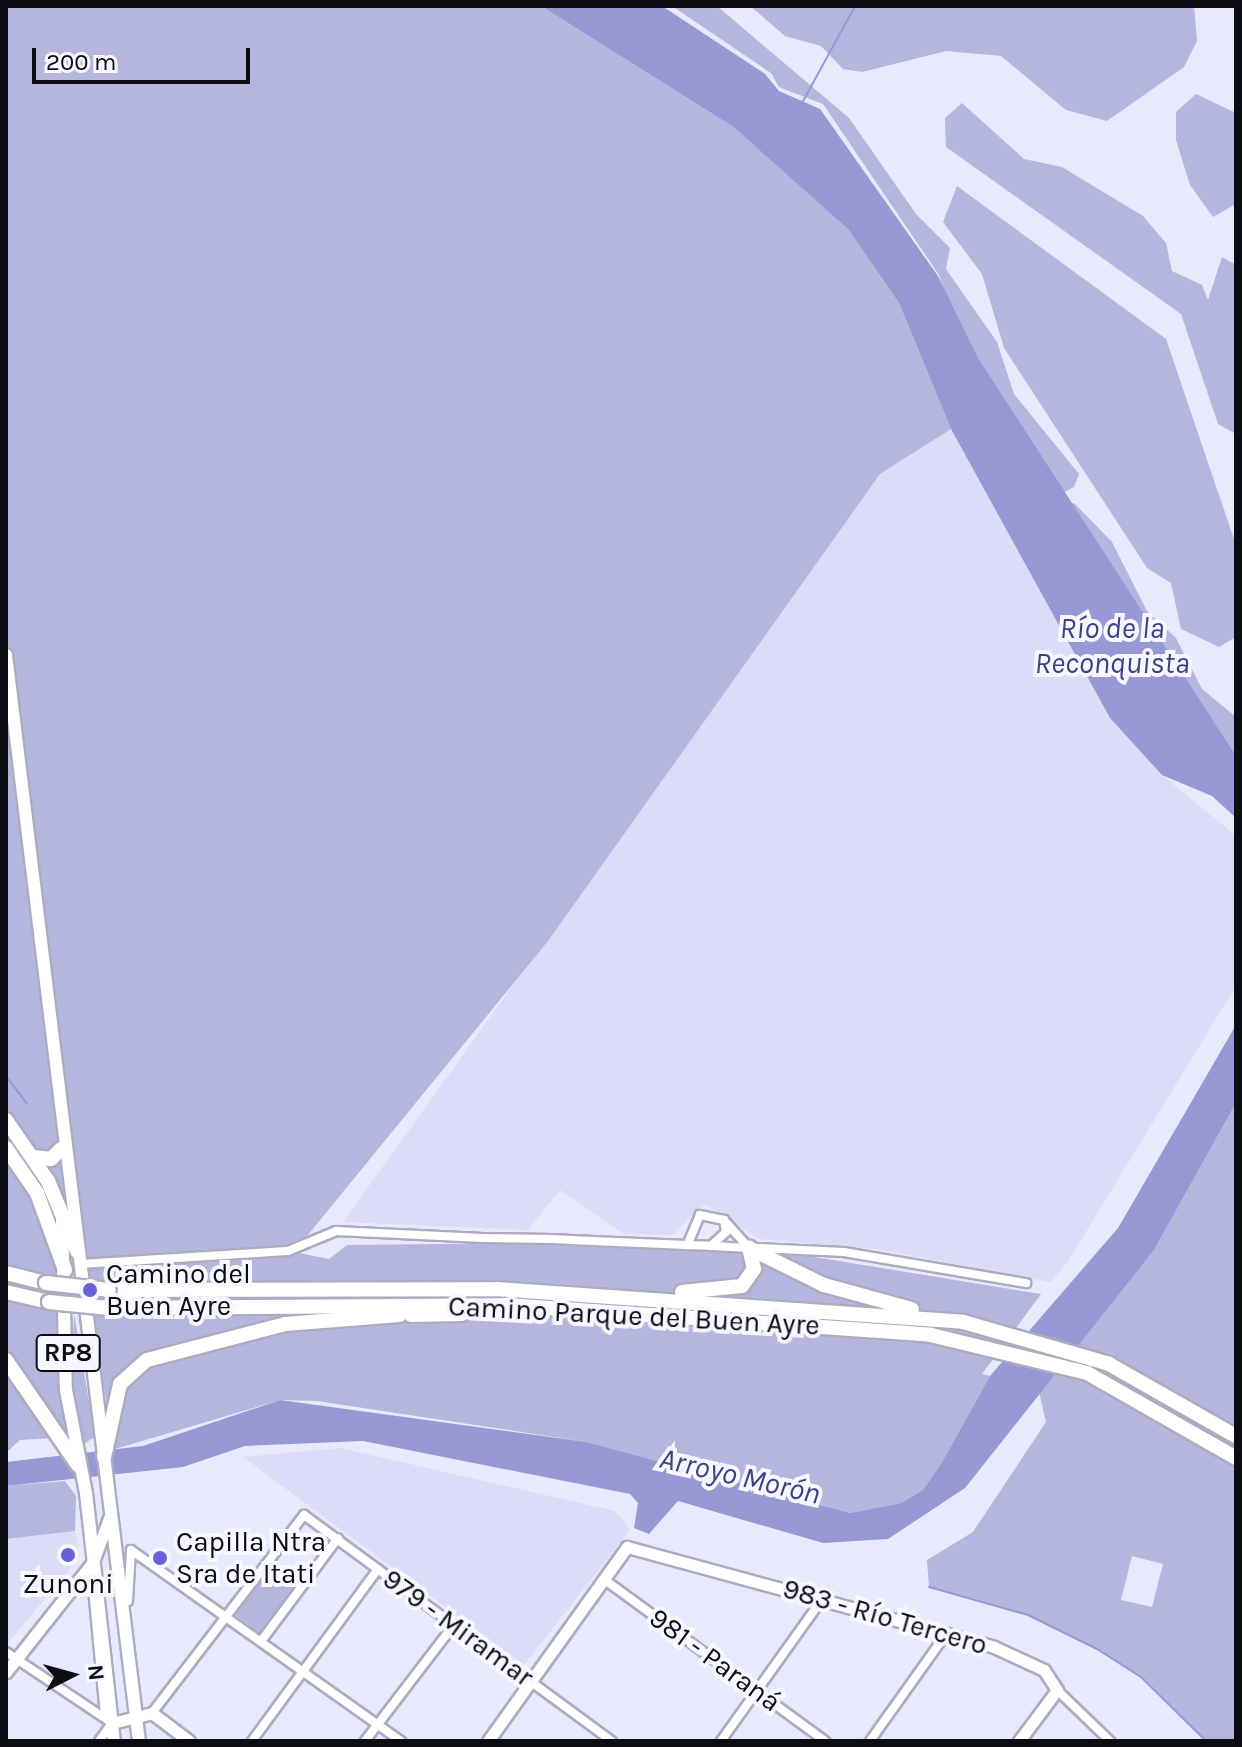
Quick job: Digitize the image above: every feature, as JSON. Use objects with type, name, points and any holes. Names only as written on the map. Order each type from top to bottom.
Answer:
[{"type":"highway","points":[[6,1120],[34,1157],[61,1209],[74,1262]]},
{"type":"highway","points":[[6,1148],[74,1262]]},
{"type":"highway","points":[[34,1157],[51,1159],[61,1149]]},
{"type":"highway","points":[[621,1296],[737,1288],[754,1269],[749,1248]]},
{"type":"highway","points":[[749,1248],[824,1285],[963,1322]]},
{"type":"highway","name":"Camino Parque del Buen Ayre","points":[[6,1273],[46,1283],[109,1290],[621,1296],[963,1322],[1072,1351],[1145,1380],[1236,1436]]},
{"type":"highway","name":"Camino Parque del Buen Ayre","points":[[6,1292],[49,1302],[109,1308],[400,1304],[602,1311],[903,1331],[1005,1349],[1061,1364],[1165,1411],[1236,1458]]},
{"type":"highway","points":[[104,1457],[104,1434],[120,1384],[162,1354],[285,1324],[405,1315],[602,1311]]},
{"type":"highway","points":[[6,1360],[68,1438],[78,1465]]},
{"type":"main road","name":"RP8","points":[[6,655],[74,1262],[104,1434]]},
{"type":"main road","name":"RP8","points":[[61,1149],[61,1209],[74,1262],[68,1438]]},
{"type":"main road","points":[[104,1457],[123,1634],[139,1741]]},
{"type":"main road","points":[[78,1465],[86,1493],[97,1564],[108,1720],[114,1741]]},
{"type":"main road","points":[[97,1564],[123,1634]]},
{"type":"street","points":[[687,1245],[700,1215],[724,1220],[749,1248]]},
{"type":"street","points":[[711,1246],[726,1232],[724,1220]]},
{"type":"street","points":[[74,1262],[288,1251],[336,1231],[844,1252],[1026,1283]]},
{"type":"street","name":"979 - Miramar","points":[[228,1615],[304,1515],[612,1741]]},
{"type":"street","points":[[6,1672],[11,1656],[97,1564],[109,1518]]},
{"type":"street","points":[[262,1640],[338,1538]]},
{"type":"street","name":"983 - Río Tercero","points":[[605,1580],[627,1547],[946,1634],[1044,1670],[1057,1690],[1110,1741]]},
{"type":"street","points":[[134,1714],[127,1550],[149,1556],[401,1741]]},
{"type":"street","points":[[252,1741],[378,1569]]},
{"type":"street","points":[[488,1741],[605,1580]]},
{"type":"street","name":"981 - Paraná","points":[[605,1580],[825,1741]]},
{"type":"street","points":[[721,1741],[820,1602]]},
{"type":"street","points":[[152,1713],[228,1615]]},
{"type":"street","points":[[365,1741],[453,1626]]},
{"type":"street","points":[[870,1741],[946,1634]]},
{"type":"street","points":[[11,1656],[108,1720],[152,1713],[189,1741]]},
{"type":"street","points":[[1019,1741],[1057,1690]]},
{"type":"street","points":[[99,1741],[108,1720]]},
{"type":"shaded area","points":[[6,6],[541,6],[735,128],[848,229],[899,303],[951,429],[880,474],[548,941],[294,1252],[329,1259],[347,1245],[529,1243],[808,1256],[1041,1294],[982,1374],[990,1376],[923,1490],[901,1503],[850,1513],[587,1442],[317,1401],[280,1400],[115,1449],[63,1157],[72,1437],[20,1440],[6,1453]]},
{"type":"shaded area","points":[[672,6],[717,6],[849,118],[916,214],[950,248],[946,269],[997,342],[1014,394],[1079,474],[1074,487],[1061,494],[959,332],[939,275],[823,104],[779,87],[771,73]]},
{"type":"shaded area","points":[[750,6],[1194,6],[1197,41],[1184,67],[1107,121],[1066,110],[1001,56],[946,51],[862,72],[843,69],[821,46],[785,36]]},
{"type":"shaded area","points":[[1196,94],[1236,113],[1236,204],[1213,217],[1190,185],[1176,140],[1176,112]]},
{"type":"shaded area","points":[[962,103],[1024,159],[1062,167],[1143,216],[1166,243],[1172,271],[1202,285],[1208,300],[1222,257],[1236,265],[1236,434],[1218,424],[1181,314],[946,147],[945,118]]},
{"type":"shaded area","points":[[957,186],[1166,339],[1236,545],[1236,637],[1219,647],[1181,629],[1171,583],[1147,568],[1004,348],[982,274],[943,222]]},
{"type":"shaded area","points":[[951,429],[1110,718],[1162,775],[1236,836],[1236,986],[1067,1263],[1050,1282],[876,1249],[759,1239],[705,1204],[672,1235],[624,1234],[560,1190],[528,1230],[343,1222],[880,474]]},
{"type":"shaded area","points":[[1074,503],[1112,542],[1147,611],[1176,638],[1202,689],[1236,717],[1236,765],[1066,506]]},
{"type":"shaded area","points":[[1236,1103],[1236,1741],[1206,1741],[1141,1677],[1097,1649],[1028,1615],[929,1587],[927,1560],[973,1532],[1046,1422],[1039,1392],[1154,1250]],"holes":[[[1132,1556],[1163,1564],[1152,1607],[1121,1600]]]},
{"type":"shaded area","points":[[74,1314],[95,1437],[82,1445],[71,1395]]},
{"type":"shaded area","points":[[340,1448],[615,1511],[630,1530],[524,1665],[243,1457]]},
{"type":"shaded area","points":[[65,1481],[76,1496],[75,1531],[6,1539],[6,1486]]},
{"type":"shaded area","points":[[75,1531],[80,1557],[7,1644],[6,1539]]},
{"type":"shaded area","points":[[270,1566],[298,1587],[262,1635],[234,1614]]},
{"type":"water","name":"Río de la Reconquista","points":[[541,6],[662,6],[765,74],[779,91],[820,109],[938,276],[978,358],[1236,756],[1236,818],[1212,796],[1162,775],[1110,718],[951,429],[899,303],[848,229],[735,128]]},
{"type":"water","name":"Arroyo Morón","points":[[1236,1025],[1236,1103],[1154,1250],[965,1488],[888,1539],[823,1543],[678,1501],[649,1534],[634,1528],[638,1503],[630,1494],[363,1441],[245,1446],[183,1467],[6,1486],[6,1462],[143,1446],[280,1400],[587,1442],[850,1513],[901,1503],[923,1490],[990,1376],[1118,1228]]},
{"type":"waterway","points":[[802,103],[855,6]]},
{"type":"waterway","points":[[6,1076],[26,1103]]},
{"type":"waterway","points":[[929,1587],[1028,1615],[1097,1649],[1141,1677],[1206,1741]]},
{"type":"place","name":"Camino del Buen Ayre","points":[[90,1290]]},
{"type":"place","name":"Zunoni","points":[[68,1555]]},
{"type":"place","name":"Capilla Ntra Sra de Itati","points":[[160,1558]]}]
